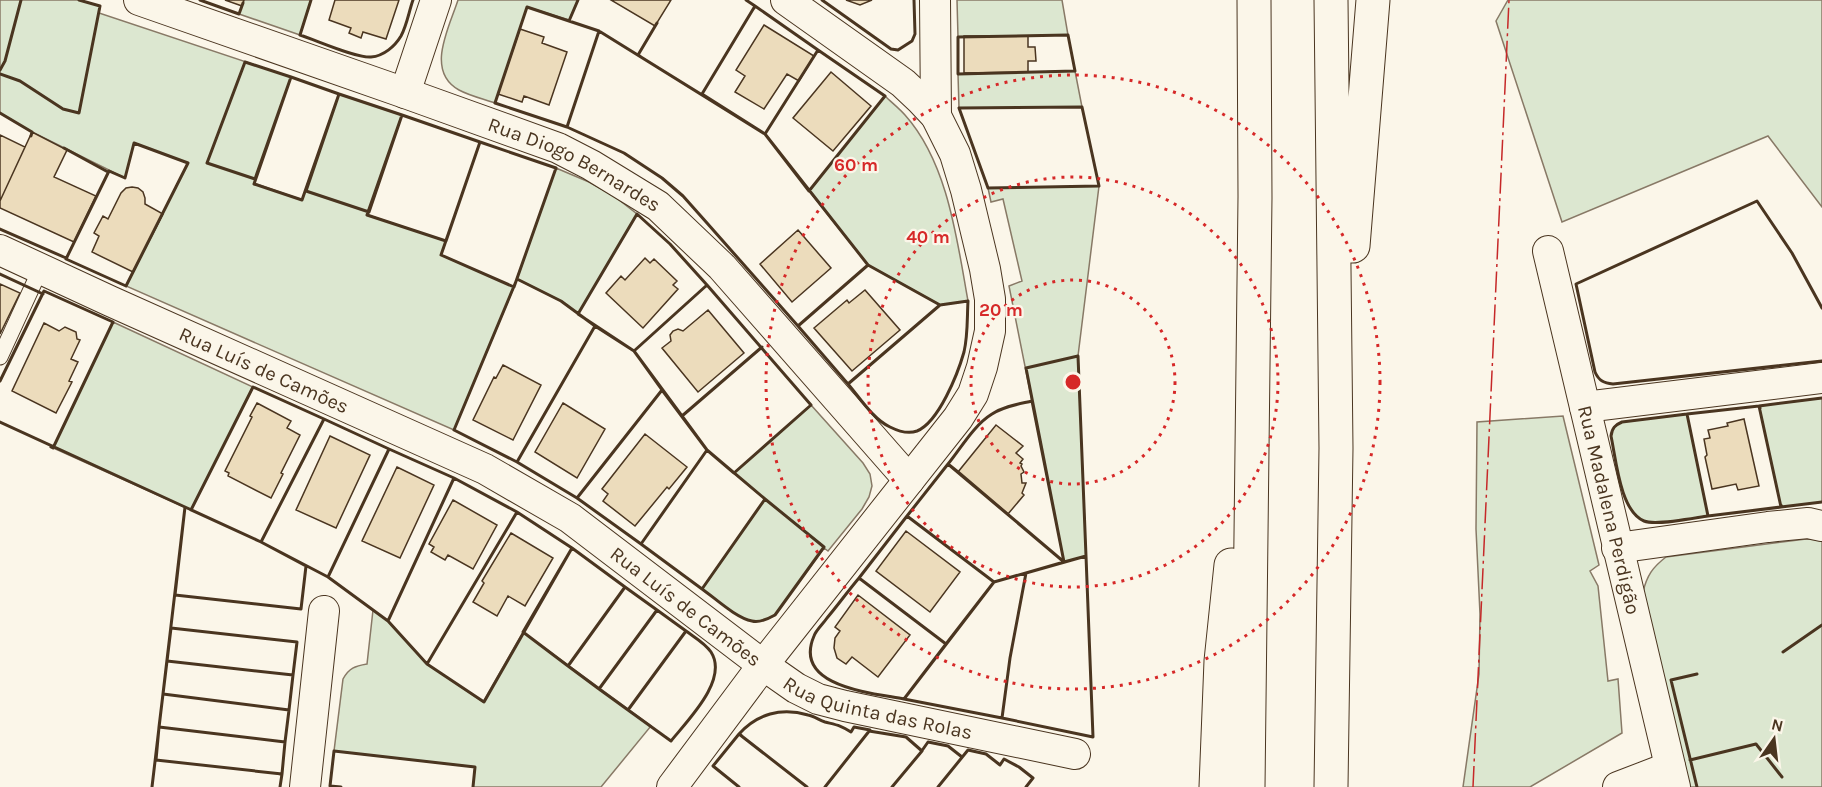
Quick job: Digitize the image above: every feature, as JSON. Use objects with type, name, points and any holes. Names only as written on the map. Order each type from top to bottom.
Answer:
[{"type":"highway","points":[[1248,787],[1255,197],[1254,0]]},
{"type":"highway","points":[[1331,787],[1336,448],[1332,0]]},
{"type":"highway","points":[[1336,448],[1373,0]]},
{"type":"highway","points":[[1216,787],[1221,661],[1252,366]]},
{"type":"street","name":"Rua Diogo Bernardes","points":[[139,0],[558,148],[591,165],[658,206],[722,267],[909,480]]},
{"type":"street","points":[[405,93],[436,0]]},
{"type":"street","name":"Rua Luís de Camões","points":[[0,250],[485,469],[570,518],[763,665],[958,418],[973,394],[982,368],[990,331],[990,299],[985,269],[966,190],[955,154],[936,116],[903,83],[786,0]]},
{"type":"street","points":[[935,0],[936,116]]},
{"type":"street","name":"Rua Madalena Perdigão","points":[[1548,252],[1673,777],[1618,787]]},
{"type":"street","points":[[1585,407],[1822,378]]},
{"type":"street","points":[[1617,548],[1768,527],[1808,523],[1822,526]]},
{"type":"street","points":[[305,787],[324,611]]},
{"type":"street","name":"Rua Quinta das Rolas","points":[[672,787],[763,665],[796,688],[818,699],[1075,754]]},
{"type":"lane","points":[[0,357],[40,270]]},
{"type":"green space","points":[[0,0],[79,0],[100,6],[99,13],[291,77],[254,183],[302,200],[339,94],[402,115],[368,215],[446,241],[441,255],[514,287],[454,430],[126,286],[188,163],[134,143],[125,178],[32,132],[0,113]]},
{"type":"green space","points":[[244,0],[311,0],[300,35],[239,14]]},
{"type":"green space","points":[[458,0],[578,0],[569,20],[527,7],[495,103],[459,90],[449,82],[443,72],[442,48]]},
{"type":"green space","points":[[957,0],[1062,0],[1068,35],[958,37]]},
{"type":"green space","points":[[1508,0],[1822,0],[1822,207],[1768,136],[1562,222],[1496,21]]},
{"type":"green space","points":[[1075,71],[1082,107],[959,108],[958,74]]},
{"type":"green space","points":[[885,96],[905,115],[920,134],[941,179],[955,228],[968,301],[940,305],[868,265],[809,191]]},
{"type":"green space","points":[[556,168],[614,196],[637,214],[578,314],[561,301],[517,279]]},
{"type":"green space","points":[[1099,186],[1078,356],[1086,556],[1064,562],[1009,286],[1022,281],[1003,199],[991,202],[988,188]]},
{"type":"green space","points":[[113,322],[253,387],[191,510],[53,448]]},
{"type":"green space","points":[[1822,398],[1822,502],[1781,507],[1759,406]]},
{"type":"green space","points":[[811,405],[863,463],[870,474],[872,486],[869,497],[828,551],[824,548],[775,615],[761,621],[752,621],[733,612],[702,589],[765,499],[734,473]]},
{"type":"green space","points":[[1687,414],[1708,516],[1666,522],[1644,521],[1629,507],[1624,496],[1615,458],[1612,431],[1622,422]]},
{"type":"green space","points":[[1563,416],[1599,565],[1590,571],[1598,586],[1608,681],[1618,679],[1622,733],[1530,787],[1463,787],[1479,674],[1480,614],[1476,529],[1477,422]]},
{"type":"green space","points":[[1806,539],[1822,540],[1822,787],[1689,787],[1643,592],[1646,581],[1654,568],[1666,557]]},
{"type":"green space","points":[[373,610],[388,621],[427,664],[483,702],[523,632],[651,726],[601,787],[473,787],[475,767],[334,751],[343,679],[353,668],[367,664]]},
{"type":"building","points":[[225,0],[244,0],[242,6]]},
{"type":"building","points":[[335,0],[399,0],[386,39],[363,32],[361,38],[349,33],[351,28],[329,20]]},
{"type":"building","points":[[611,0],[671,0],[655,26]]},
{"type":"building","points":[[846,0],[872,0],[860,5]]},
{"type":"building","points":[[764,25],[814,56],[799,81],[787,74],[764,109],[735,92],[745,76],[736,70]]},
{"type":"building","points":[[520,29],[544,37],[542,43],[567,52],[549,105],[524,96],[522,102],[498,94]]},
{"type":"building","points":[[964,36],[1028,36],[1028,47],[1035,47],[1036,61],[1028,61],[1028,72],[964,73]]},
{"type":"building","points":[[831,72],[871,106],[833,151],[793,118]]},
{"type":"building","points":[[32,132],[67,150],[54,177],[96,196],[74,242],[0,208],[0,201]]},
{"type":"building","points":[[0,135],[25,147],[0,201]]},
{"type":"building","points":[[132,187],[143,192],[145,204],[163,214],[133,272],[92,252],[99,236],[94,233],[103,216],[108,219],[121,193],[126,188]]},
{"type":"building","points":[[798,230],[831,268],[792,302],[760,264]]},
{"type":"building","points":[[645,258],[650,263],[654,259],[677,281],[673,285],[678,289],[643,328],[606,293],[621,276],[625,280]]},
{"type":"building","points":[[0,284],[20,293],[0,334]]},
{"type":"building","points":[[865,290],[900,330],[852,371],[814,328],[847,300],[849,303]]},
{"type":"building","points":[[708,310],[744,353],[698,392],[662,348],[671,341],[670,335],[673,331],[678,329],[683,331]]},
{"type":"building","points":[[44,323],[59,331],[65,327],[76,332],[77,339],[80,340],[71,359],[78,362],[69,381],[72,382],[56,413],[12,391]]},
{"type":"building","points":[[503,365],[541,385],[513,440],[473,420],[494,377],[496,378]]},
{"type":"building","points":[[257,403],[291,421],[287,428],[300,435],[271,498],[228,476],[229,473],[225,471]]},
{"type":"building","points":[[563,403],[605,429],[577,478],[535,452]]},
{"type":"building","points":[[1744,419],[1759,486],[1738,490],[1736,484],[1712,489],[1705,457],[1707,455],[1704,439],[1710,438],[1708,430],[1728,426],[1727,423]]},
{"type":"building","points":[[996,425],[1023,446],[1016,453],[1023,459],[1020,463],[1024,472],[1021,474],[1022,483],[1026,483],[1022,493],[1024,495],[1008,514],[958,472]]},
{"type":"building","points":[[645,434],[687,467],[635,526],[603,501],[608,494],[602,489]]},
{"type":"building","points":[[330,436],[370,455],[336,528],[296,510]]},
{"type":"building","points":[[397,467],[434,485],[400,558],[362,541]]},
{"type":"building","points":[[453,500],[497,525],[473,569],[448,555],[445,560],[431,552],[434,547],[429,544]]},
{"type":"building","points":[[906,531],[960,572],[930,612],[876,571]]},
{"type":"building","points":[[511,533],[553,558],[525,606],[508,596],[497,616],[473,602],[484,583],[482,581]]},
{"type":"building","points":[[858,595],[910,635],[878,677],[852,657],[846,664],[837,658],[834,648],[835,638],[840,631],[835,627]]},
{"type":"wall","points":[[0,70],[5,61],[21,0]]},
{"type":"wall","points":[[0,74],[20,81],[63,109],[79,113],[100,6],[79,0]]},
{"type":"wall","points":[[200,0],[239,14],[243,3]]},
{"type":"wall","points":[[311,0],[300,35],[364,57],[385,53],[399,40],[413,0]]},
{"type":"wall","points":[[569,21],[578,0]]},
{"type":"wall","points":[[746,0],[755,6],[754,8]]},
{"type":"wall","points":[[822,0],[891,49],[898,50],[912,41],[915,34],[914,0]]},
{"type":"wall","points":[[755,6],[818,50],[765,134],[702,94],[755,6]]},
{"type":"wall","points":[[527,7],[599,31],[567,127],[495,103],[527,7]]},
{"type":"wall","points":[[640,56],[638,55],[657,23]]},
{"type":"wall","points":[[599,31],[765,134],[868,265],[798,326],[683,196],[662,178],[624,153],[567,127],[599,31]]},
{"type":"wall","points":[[1068,35],[1075,71],[958,74],[958,37],[1068,35]]},
{"type":"wall","points":[[818,50],[885,96],[809,191],[765,134],[818,50]]},
{"type":"wall","points":[[245,62],[291,77],[255,179],[207,163],[245,62]]},
{"type":"wall","points":[[291,77],[339,94],[302,200],[254,184],[291,77]]},
{"type":"wall","points":[[339,94],[402,115],[369,212],[306,191],[339,94]]},
{"type":"wall","points":[[1082,107],[1099,186],[988,188],[959,108],[1082,107]]},
{"type":"wall","points":[[0,113],[32,132],[31,136]]},
{"type":"wall","points":[[402,115],[480,142],[446,241],[367,215],[402,115]]},
{"type":"wall","points":[[480,142],[556,168],[514,287],[441,255],[480,142]]},
{"type":"wall","points":[[134,143],[188,163],[126,286],[66,259],[109,171],[125,178],[134,143]]},
{"type":"wall","points":[[64,148],[108,172]]},
{"type":"wall","points":[[1822,308],[1792,253],[1757,201],[1576,284],[1595,372],[1607,383],[1822,361]]},
{"type":"wall","points":[[637,214],[670,244],[707,285],[634,351],[578,314],[637,214]]},
{"type":"wall","points":[[0,229],[66,258]]},
{"type":"wall","points":[[868,265],[940,305],[848,384],[798,326],[868,265]]},
{"type":"wall","points":[[0,274],[42,295]]},
{"type":"wall","points":[[517,279],[561,301],[595,326],[517,462],[454,430],[517,279]]},
{"type":"wall","points":[[762,347],[682,416],[634,351],[707,285],[811,405],[734,473],[707,450],[682,416],[762,347]]},
{"type":"wall","points":[[0,381],[44,291],[113,322],[53,448],[51,447]]},
{"type":"wall","points":[[968,301],[964,352],[952,384],[933,418],[917,431],[904,432],[884,423],[872,414],[848,384],[940,305],[968,301]]},
{"type":"wall","points":[[595,326],[634,351],[662,390],[577,498],[517,462],[595,326]]},
{"type":"wall","points":[[1078,356],[1086,556],[1064,562],[1026,368],[1078,356]]},
{"type":"wall","points":[[253,387],[324,419],[261,542],[191,510],[253,387]]},
{"type":"wall","points":[[662,390],[707,450],[641,544],[577,498],[662,390]]},
{"type":"wall","points":[[1760,408],[1759,406],[1822,398]]},
{"type":"wall","points":[[1032,401],[1064,562],[948,464],[985,419],[1001,409],[1032,401]]},
{"type":"wall","points":[[1759,406],[1781,507],[1708,516],[1687,414],[1759,406]]},
{"type":"wall","points":[[1687,414],[1708,516],[1666,522],[1644,521],[1629,507],[1624,496],[1615,458],[1612,431],[1622,422],[1687,414]]},
{"type":"wall","points":[[324,419],[389,449],[328,577],[261,542],[324,419]]},
{"type":"wall","points":[[0,422],[185,507],[152,787]]},
{"type":"wall","points":[[389,449],[454,478],[388,621],[328,577],[389,449]]},
{"type":"wall","points":[[707,450],[765,499],[702,589],[641,544],[707,450]]},
{"type":"wall","points":[[948,464],[958,472],[1064,562],[994,582],[907,516],[948,464]]},
{"type":"wall","points":[[454,478],[517,512],[427,664],[388,621],[454,478]]},
{"type":"wall","points":[[765,499],[824,547],[775,615],[755,621],[733,612],[702,589],[765,499]]},
{"type":"wall","points":[[1781,505],[1781,507],[1822,502]]},
{"type":"wall","points":[[185,507],[261,542],[306,566],[301,609],[175,595],[185,507]]},
{"type":"wall","points":[[517,512],[572,548],[484,702],[427,664],[517,512]]},
{"type":"wall","points":[[907,516],[994,582],[946,644],[859,578],[907,516]]},
{"type":"wall","points":[[572,548],[625,587],[568,666],[523,632],[572,548]]},
{"type":"wall","points":[[1086,556],[1093,737],[1002,718],[1010,658],[1026,573],[1086,556]]},
{"type":"wall","points":[[1026,573],[1010,658],[1002,718],[904,699],[994,582],[1026,573]]},
{"type":"wall","points":[[859,578],[946,644],[904,699],[856,690],[839,684],[825,677],[814,667],[810,653],[815,634],[859,578]]},
{"type":"wall","points":[[625,587],[657,610],[599,689],[568,666],[625,587]]},
{"type":"wall","points":[[657,610],[686,631],[628,710],[599,689],[657,610]]},
{"type":"wall","points":[[1783,652],[1822,625]]},
{"type":"wall","points":[[171,628],[297,642],[293,675],[167,661],[171,628]]},
{"type":"wall","points":[[686,631],[711,652],[715,663],[715,675],[704,700],[671,741],[628,710],[686,631]]},
{"type":"wall","points":[[167,661],[293,675],[289,710],[163,694],[167,661]]},
{"type":"wall","points":[[1697,674],[1671,680],[1697,787]]},
{"type":"wall","points":[[163,694],[289,710],[285,742],[159,727],[163,694]]},
{"type":"wall","points":[[807,787],[739,734],[754,721],[779,712],[810,716],[851,732],[854,727],[870,730],[825,787]]},
{"type":"wall","points":[[159,727],[285,742],[282,774],[156,760],[159,727]]},
{"type":"wall","points":[[869,731],[906,737],[922,751],[892,787]]},
{"type":"wall","points":[[739,787],[713,766],[739,734],[741,735]]},
{"type":"wall","points":[[921,752],[928,742],[948,746],[962,757]]},
{"type":"wall","points":[[1690,760],[1756,744],[1782,777]]},
{"type":"wall","points":[[938,787],[968,750],[986,754],[1000,765],[1004,759],[1019,767],[1033,778],[1026,787]]},
{"type":"wall","points":[[341,787],[330,786],[334,751],[475,767],[473,787]]},
{"type":"wall","points":[[280,774],[282,774],[280,787]]},
{"type":"power","points":[[1473,787],[1509,0]]}]
